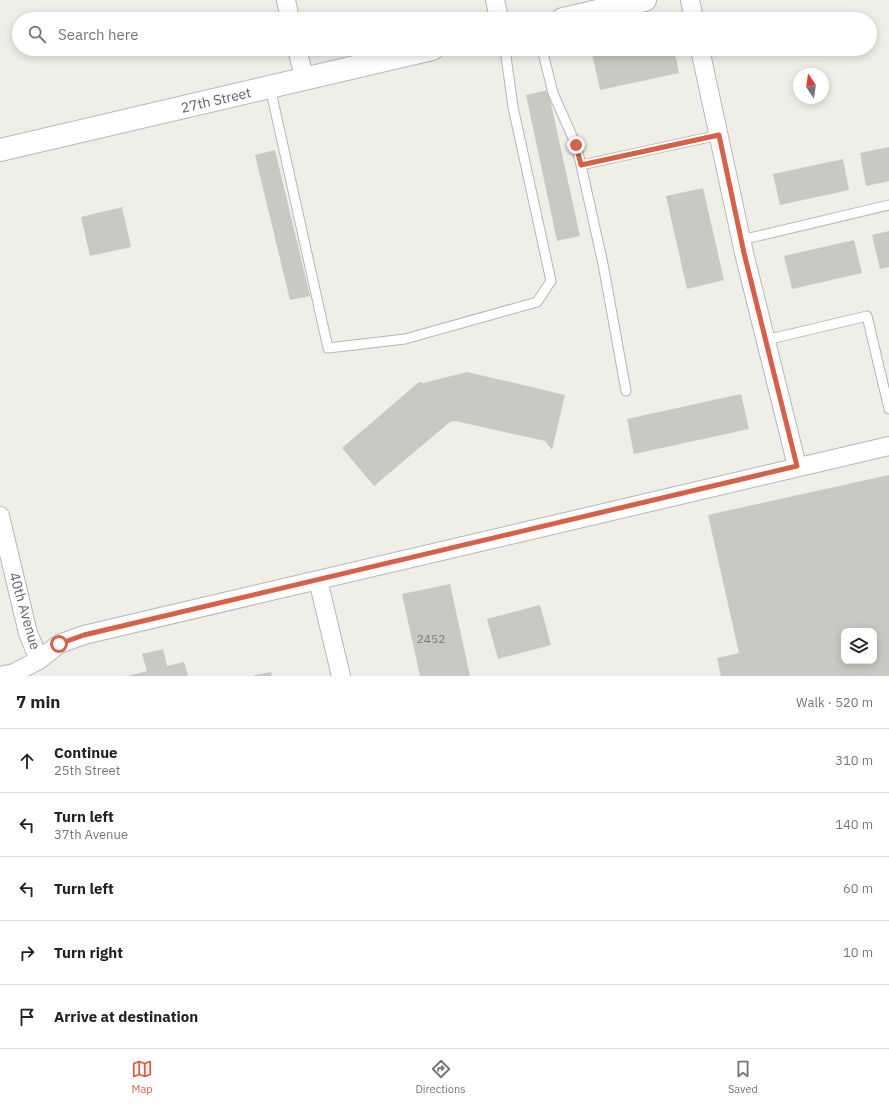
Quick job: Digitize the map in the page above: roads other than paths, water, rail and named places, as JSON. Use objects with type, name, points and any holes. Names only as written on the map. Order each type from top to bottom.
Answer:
[{"type":"street","points":[[286,0],[289,12]]},
{"type":"street","points":[[495,0],[498,12]]},
{"type":"street","points":[[593,12],[645,0]]},
{"type":"street","points":[[690,0],[693,12]]},
{"type":"street","points":[[299,56],[305,80]]},
{"type":"street","name":"27th Street","points":[[0,150],[403,56]]},
{"type":"street","points":[[702,56],[741,240],[797,466]]},
{"type":"street","points":[[0,676],[14,673],[39,660],[59,644],[84,635],[797,466],[889,446]]},
{"type":"street","name":"40th Avenue","points":[[0,516],[28,633],[39,660]]},
{"type":"street","points":[[318,580],[341,676]]},
{"type":"lane","points":[[270,87],[328,348],[405,339],[537,302],[551,281],[513,107],[506,56]]},
{"type":"lane","points":[[543,56],[548,78],[576,145],[581,165],[603,264],[626,391]]},
{"type":"lane","points":[[581,165],[719,135]]},
{"type":"lane","points":[[741,240],[889,206]]},
{"type":"lane","points":[[766,340],[868,316],[889,409]]}]
